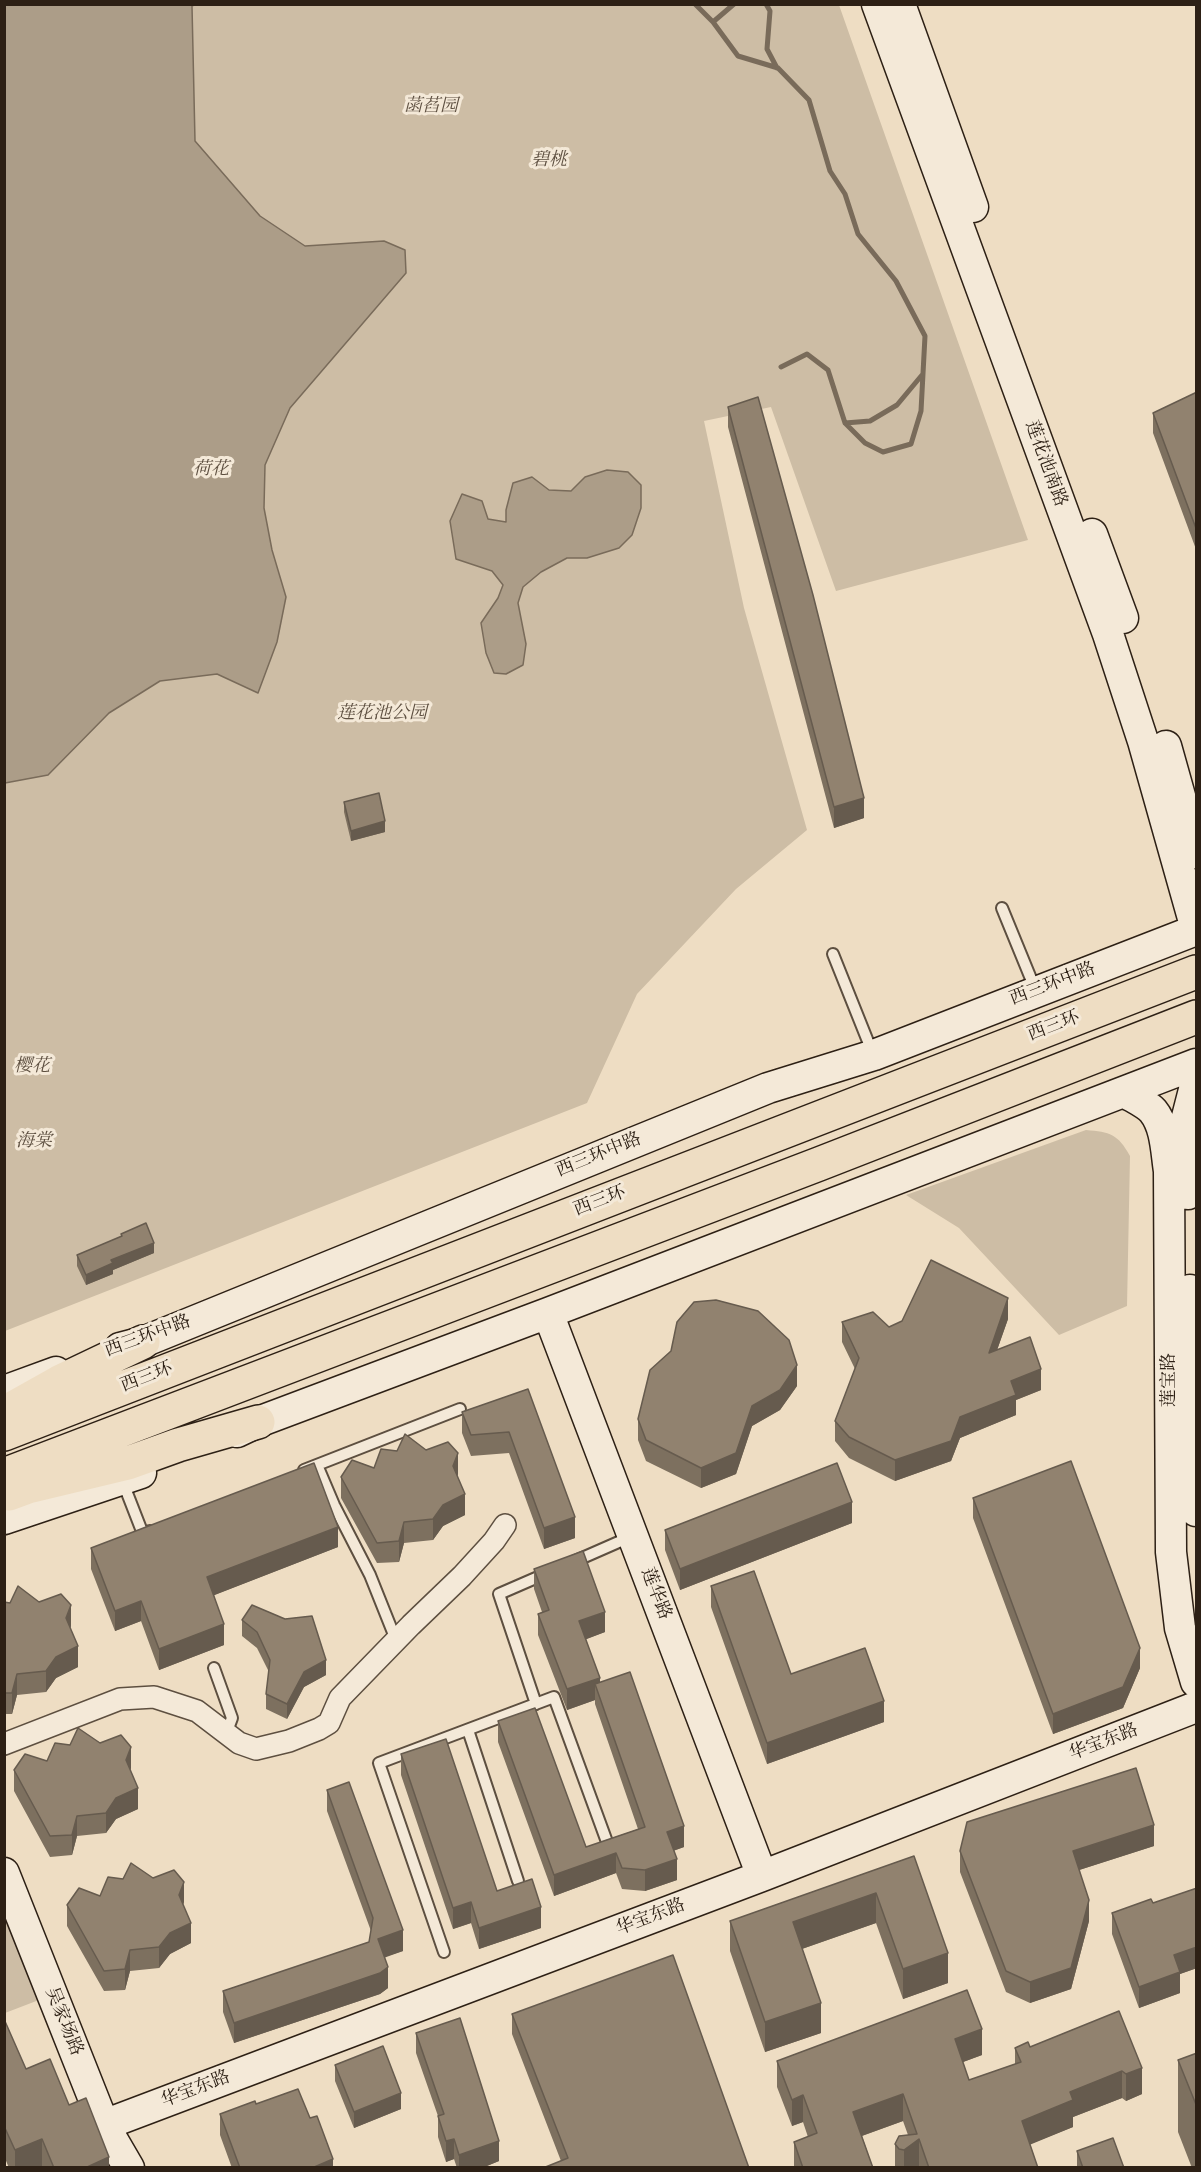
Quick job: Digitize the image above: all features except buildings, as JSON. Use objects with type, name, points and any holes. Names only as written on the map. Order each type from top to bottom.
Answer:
[{"type":"highway","name":"西三环","points":[[4,1434],[1197,972]]},
{"type":"highway","points":[[4,1475],[1197,1017]]},
{"type":"highway","points":[[4,1413],[59,1382],[143,1342]]},
{"type":"highway","points":[[4,1496],[28,1487],[128,1463],[258,1422]]},
{"type":"street","name":"莲花池南路","points":[[877,4],[1108,634],[1143,741],[1197,930]]},
{"type":"street","name":"莲花池南路","points":[[900,4],[1109,578],[1161,729],[1197,853]]},
{"type":"street","name":"西三环中路","points":[[4,1391],[106,1352],[143,1342],[757,1092],[874,1055],[1197,930]]},
{"type":"street","points":[[4,1519],[180,1459],[258,1422],[1126,1093],[1197,1064]]},
{"type":"street","name":"莲宝路","points":[[1197,1082],[1187,1117],[1189,1279],[1197,1511]]},
{"type":"street","name":"莲宝路","points":[[1126,1093],[1152,1110],[1159,1121],[1165,1141],[1168,1171],[1172,1552],[1180,1628],[1197,1682]]},
{"type":"street","name":"莲华路","points":[[548,1313],[762,1876]]},
{"type":"street","points":[[4,1744],[120,1699],[154,1697],[197,1711],[238,1743],[256,1749],[289,1741],[319,1729],[329,1723],[340,1698],[462,1576],[494,1541],[505,1525]]},
{"type":"street","name":"华宝东路","points":[[104,2125],[762,1876],[1197,1707]]},
{"type":"street","name":"吴家场路","points":[[7,1884],[104,2125],[129,2168]]},
{"type":"lane","points":[[1002,908],[1036,991]]},
{"type":"lane","points":[[833,954],[874,1055]]},
{"type":"lane","points":[[295,1474],[460,1409]]},
{"type":"lane","points":[[317,1465],[334,1505],[370,1575],[396,1640]]},
{"type":"lane","points":[[122,1480],[143,1534],[165,1526]]},
{"type":"lane","points":[[536,1704],[499,1594],[633,1536]]},
{"type":"lane","points":[[214,1668],[232,1718],[226,1734]]},
{"type":"lane","points":[[444,1953],[379,1763],[554,1697],[607,1842]]},
{"type":"lane","points":[[468,1730],[518,1881]]},
{"type":"green space","name":"莲花池公园","points":[[5,5],[839,5],[1028,540],[836,591],[771,407],[704,421],[744,608],[807,830],[736,889],[637,994],[587,1103],[5,1331]]},
{"type":"green space","points":[[1086,1130],[1107,1133],[1121,1143],[1130,1156],[1127,1306],[1059,1335],[959,1228],[906,1195]]},
{"type":"green space","points":[[5,1909],[52,1995],[5,2013]]},
{"type":"shaded area","points":[[5,4],[194,5],[192,6],[195,141],[260,216],[305,246],[384,241],[405,250],[406,273],[290,408],[265,465],[264,508],[272,550],[286,597],[277,642],[258,693],[217,674],[160,681],[109,713],[48,775],[5,783]]},
{"type":"shaded area","points":[[607,470],[628,472],[641,485],[641,508],[632,535],[619,548],[587,558],[567,558],[541,572],[523,587],[518,603],[526,644],[523,665],[506,674],[494,673],[486,653],[481,623],[498,598],[503,585],[492,571],[456,559],[450,521],[462,494],[482,501],[488,519],[506,522],[506,510],[513,483],[532,477],[549,490],[571,491],[585,477]]},
{"type":"waterway","points":[[695,4],[713,22],[734,4]]},
{"type":"waterway","points":[[766,4],[770,11],[767,49],[777,68]]},
{"type":"waterway","points":[[713,22],[738,56],[778,68],[809,100],[830,171],[845,194],[858,234],[896,281],[925,336],[921,411],[911,444],[883,452],[865,443],[845,423],[828,370],[807,354],[781,367]]},
{"type":"waterway","points":[[845,423],[870,421],[897,405],[922,375]]},
{"type":"park label","name":"菡萏园","points":[[431,107]]},
{"type":"park label","name":"碧桃","points":[[549,161]]},
{"type":"park label","name":"荷花","points":[[211,470]]},
{"type":"park label","name":"樱花","points":[[32,1067]]},
{"type":"park label","name":"海棠","points":[[34,1142]]}]
